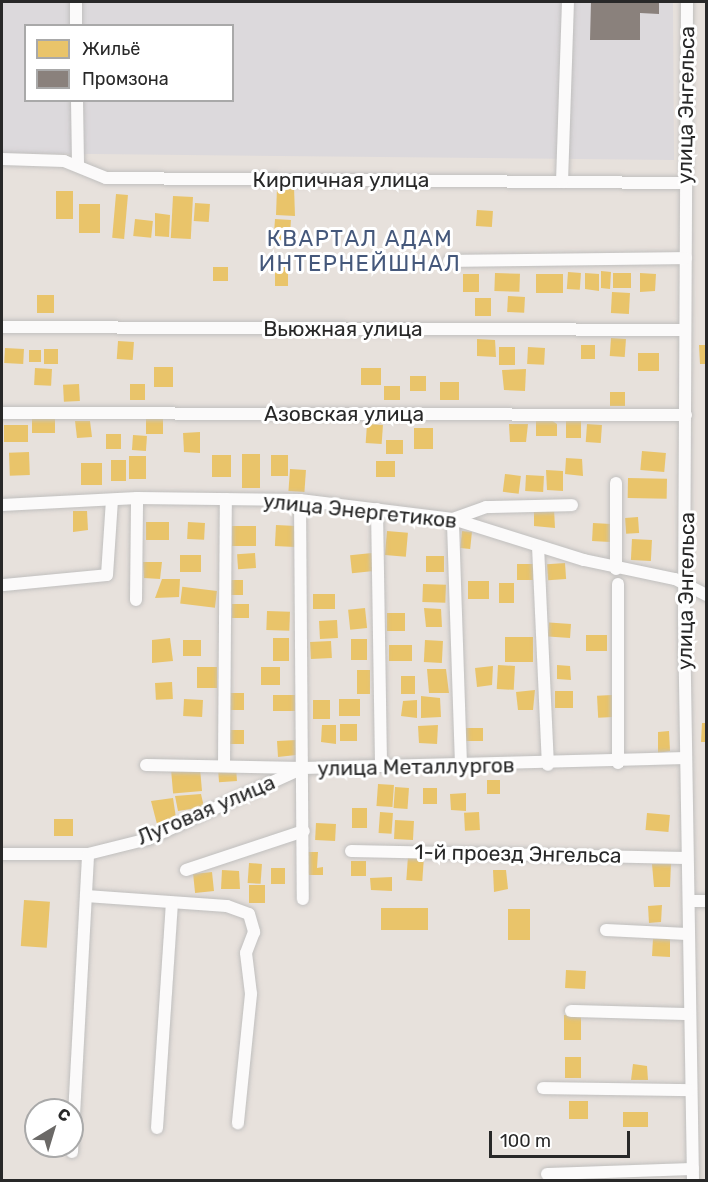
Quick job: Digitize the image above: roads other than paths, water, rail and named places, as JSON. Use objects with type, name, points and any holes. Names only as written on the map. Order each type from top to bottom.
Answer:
[{"type":"street","points":[[76,2],[76,24]]},
{"type":"street","points":[[562,182],[568,2]]},
{"type":"street","name":"улица Энгельса","points":[[687,2],[684,183],[688,590],[686,858],[689,901],[688,1014],[693,1175]]},
{"type":"street","points":[[77,102],[78,166]]},
{"type":"street","name":"Кирпичная улица","points":[[2,159],[78,166],[106,178],[684,183]]},
{"type":"street","points":[[449,261],[686,258]]},
{"type":"street","name":"Вьюжная улица","points":[[2,327],[685,330]]},
{"type":"street","name":"Азовская улица","points":[[2,413],[686,415]]},
{"type":"street","points":[[616,483],[616,569]]},
{"type":"street","points":[[136,600],[137,498]]},
{"type":"street","name":"улица Энергетиков","points":[[2,505],[137,498],[300,500],[377,509],[453,519],[616,569],[675,579],[688,590],[706,595]]},
{"type":"street","points":[[224,764],[226,499]]},
{"type":"street","points":[[4,585],[107,575],[112,500]]},
{"type":"street","points":[[300,500],[303,899]]},
{"type":"street","points":[[461,765],[453,519],[486,507],[572,505]]},
{"type":"street","points":[[377,509],[381,765]]},
{"type":"street","points":[[538,546],[548,765]]},
{"type":"street","points":[[618,584],[618,763]]},
{"type":"street","name":"улица Металлургов","points":[[146,765],[224,764],[303,768],[381,765],[548,765],[686,758]]},
{"type":"street","name":"Луговая улица","points":[[2,854],[88,854],[148,839],[303,768]]},
{"type":"street","points":[[186,870],[304,831]]},
{"type":"street","name":"1-й проезд Энгельса","points":[[351,851],[686,858]]},
{"type":"street","points":[[75,1098],[88,854]]},
{"type":"street","points":[[86,896],[240,908],[254,922],[246,953],[250,994],[238,1123]]},
{"type":"street","points":[[689,901],[706,901]]},
{"type":"street","points":[[157,1128],[172,904]]},
{"type":"street","points":[[606,930],[687,934]]},
{"type":"street","points":[[571,1011],[688,1014]]},
{"type":"street","points":[[543,1088],[690,1090]]},
{"type":"street","points":[[547,1174],[693,1175]]},
{"type":"district","name":"КВАРТАЛ АДАМ ИНТЕРНЕЙШНАЛ","points":[[360,250]]}]
